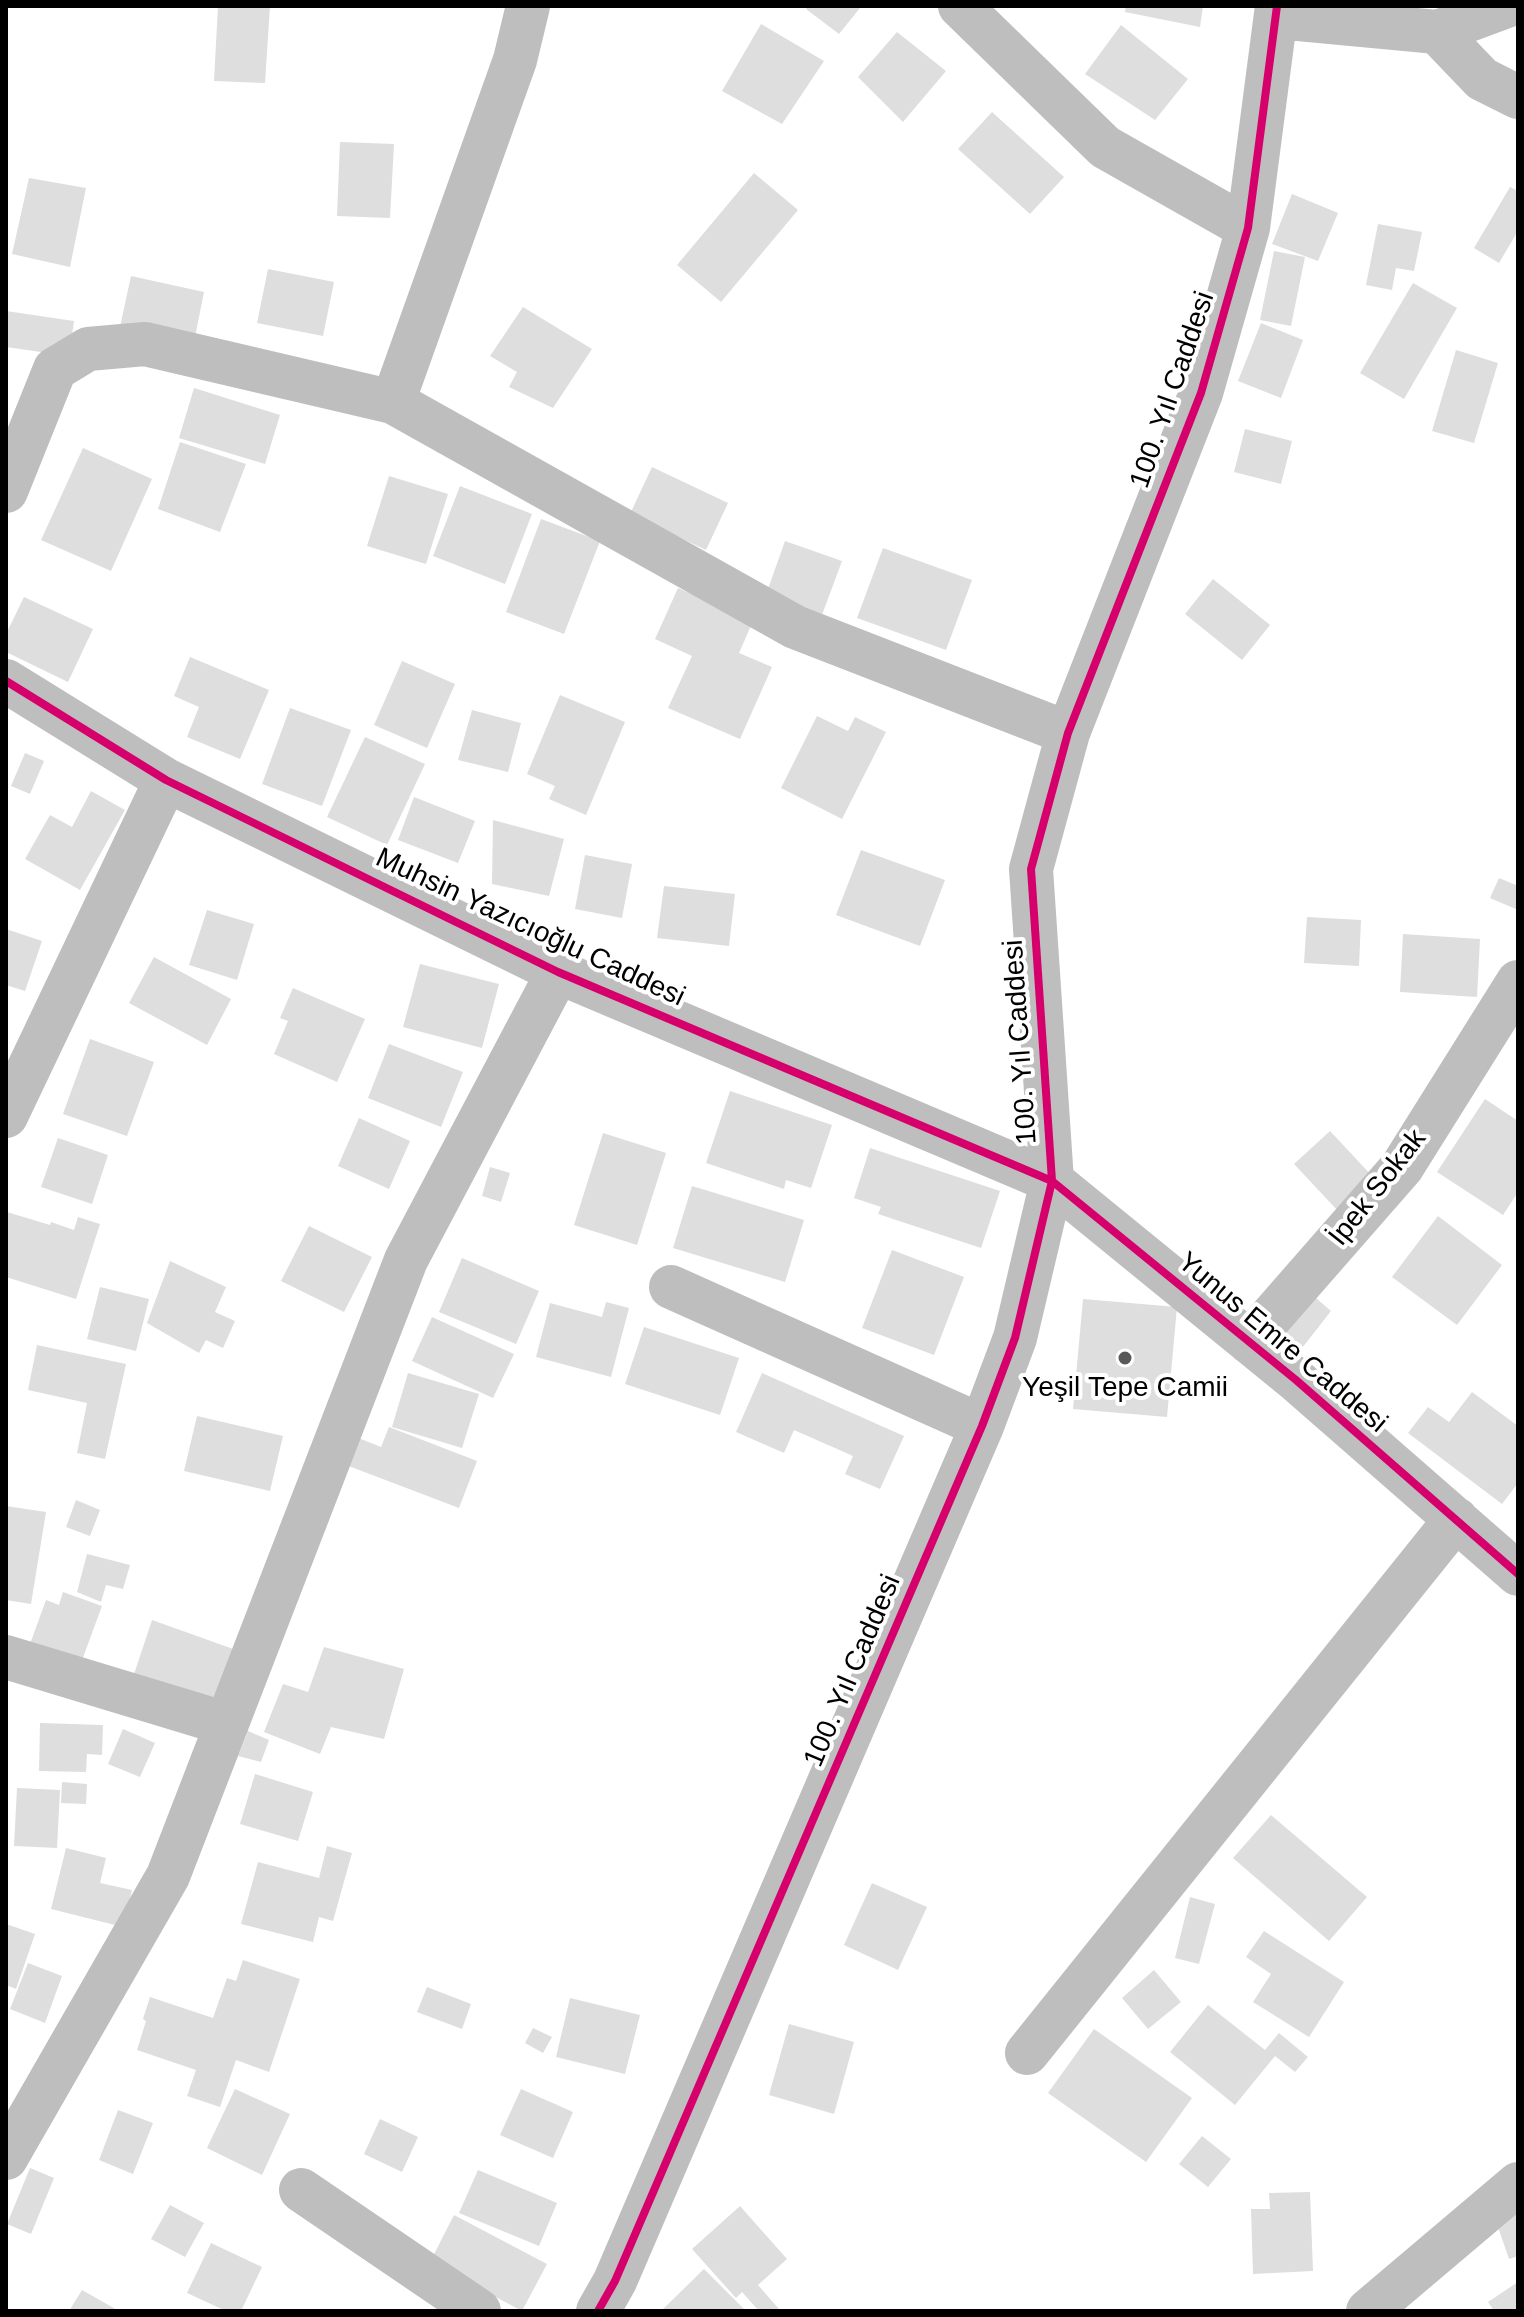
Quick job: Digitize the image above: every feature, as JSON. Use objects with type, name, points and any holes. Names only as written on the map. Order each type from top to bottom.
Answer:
[{"type":"street","points":[[393,402],[515,60],[528,6]]},
{"type":"street","points":[[960,6],[1105,147],[1248,228]]},
{"type":"street","points":[[1277,11],[1437,32],[1507,6]]},
{"type":"street","name":"100. Yıl Caddesi","points":[[598,2311],[615,2281],[982,1426],[1015,1338],[1052,1181],[1031,869],[1068,733],[1201,393],[1248,228],[1277,11]]},
{"type":"street","points":[[1437,32],[1482,79],[1518,97]]},
{"type":"street","points":[[6,491],[55,369],[88,349],[145,344],[393,402],[795,627],[1068,733]]},
{"type":"street","name":"Muhsin Yazıcıoğlu Caddesi","points":[[6,681],[166,780],[558,972],[1052,1181]]},
{"type":"street","points":[[6,1116],[166,780]]},
{"type":"street","points":[[6,2158],[168,1876],[406,1260],[558,972]]},
{"type":"street","name":"İpek Sokak","points":[[1249,1342],[1402,1167],[1518,982]]},
{"type":"street","name":"Yunus Emre Caddesi","points":[[1052,1181],[1249,1342],[1518,1574]]},
{"type":"street","points":[[671,1287],[982,1426]]},
{"type":"street","points":[[1027,2053],[1456,1519]]},
{"type":"street","points":[[6,1657],[227,1724]]},
{"type":"street","points":[[1368,2311],[1518,2184]]},
{"type":"street","points":[[301,2190],[479,2311]]},
{"type":"building","points":[[218,6],[270,6],[265,83],[214,81]]},
{"type":"building","points":[[808,6],[860,8],[839,34],[806,9]]},
{"type":"building","points":[[1126,6],[1203,6],[1200,27],[1125,12]]},
{"type":"building","points":[[761,24],[824,61],[782,124],[722,91]]},
{"type":"building","points":[[1121,25],[1188,79],[1155,120],[1085,74]]},
{"type":"building","points":[[897,32],[946,71],[903,122],[858,77]]},
{"type":"building","points":[[992,112],[1064,177],[1030,214],[958,149]]},
{"type":"building","points":[[340,142],[394,144],[390,218],[337,216]]},
{"type":"building","points":[[754,173],[798,210],[721,302],[677,265]]},
{"type":"building","points":[[29,178],[86,188],[70,267],[12,254]]},
{"type":"building","points":[[1510,187],[1518,191],[1518,231],[1499,263],[1474,248]]},
{"type":"building","points":[[1292,194],[1338,213],[1318,261],[1272,244]]},
{"type":"building","points":[[1378,224],[1422,232],[1414,271],[1396,268],[1392,290],[1366,285]]},
{"type":"building","points":[[1274,251],[1305,257],[1291,326],[1260,320]]},
{"type":"building","points":[[268,269],[334,282],[323,336],[257,323]]},
{"type":"building","points":[[131,276],[204,292],[192,352],[118,336]]},
{"type":"building","points":[[1413,283],[1457,308],[1404,399],[1360,373]]},
{"type":"building","points":[[523,307],[592,349],[553,408],[509,387],[517,372],[490,356]]},
{"type":"building","points":[[6,311],[74,321],[69,356],[6,347]]},
{"type":"building","points":[[1261,323],[1303,340],[1281,398],[1238,381]]},
{"type":"building","points":[[1456,350],[1498,363],[1474,443],[1432,431]]},
{"type":"building","points":[[194,388],[280,415],[265,464],[179,438]]},
{"type":"building","points":[[1245,429],[1292,441],[1281,484],[1234,472]]},
{"type":"building","points":[[180,442],[246,464],[220,532],[158,509]]},
{"type":"building","points":[[83,448],[152,479],[111,571],[41,540]]},
{"type":"building","points":[[652,467],[728,503],[706,550],[630,514]]},
{"type":"building","points":[[389,476],[448,494],[426,564],[367,546]]},
{"type":"building","points":[[460,486],[532,514],[505,584],[433,556]]},
{"type":"building","points":[[541,519],[600,541],[564,634],[506,612]]},
{"type":"building","points":[[785,541],[842,561],[819,623],[763,603]]},
{"type":"building","points":[[883,548],[972,580],[946,650],[857,618]]},
{"type":"building","points":[[1213,579],[1270,625],[1242,660],[1185,614]]},
{"type":"building","points":[[678,588],[753,621],[739,653],[772,667],[740,739],[668,708],[692,656],[655,639]]},
{"type":"building","points":[[24,597],[93,629],[68,682],[6,652],[6,634]]},
{"type":"building","points":[[190,657],[269,690],[240,759],[187,737],[199,707],[174,696]]},
{"type":"building","points":[[402,661],[455,684],[427,748],[374,725]]},
{"type":"building","points":[[560,695],[625,722],[586,815],[549,799],[555,786],[527,774]]},
{"type":"building","points":[[290,708],[351,730],[322,806],[262,784]]},
{"type":"building","points":[[472,710],[521,723],[508,772],[458,760]]},
{"type":"building","points":[[817,716],[848,731],[855,717],[886,732],[842,819],[781,788]]},
{"type":"building","points":[[365,737],[425,764],[387,845],[327,817]]},
{"type":"building","points":[[25,753],[44,761],[30,794],[11,786]]},
{"type":"building","points":[[91,791],[125,810],[80,890],[25,859],[50,815],[72,827]]},
{"type":"building","points":[[414,797],[475,821],[458,863],[398,840]]},
{"type":"building","points":[[493,820],[564,839],[549,896],[492,884]]},
{"type":"building","points":[[861,850],[945,880],[920,946],[836,915]]},
{"type":"building","points":[[585,855],[632,864],[622,918],[575,909]]},
{"type":"building","points":[[1499,878],[1518,886],[1518,910],[1490,898]]},
{"type":"building","points":[[664,886],[735,894],[729,946],[657,938]]},
{"type":"building","points":[[207,910],[254,924],[237,980],[189,965]]},
{"type":"building","points":[[1307,917],[1361,920],[1359,966],[1304,963]]},
{"type":"building","points":[[6,929],[42,941],[25,991],[6,985]]},
{"type":"building","points":[[1403,934],[1480,939],[1477,997],[1400,992]]},
{"type":"building","points":[[154,957],[231,999],[207,1045],[129,1003]]},
{"type":"building","points":[[420,964],[499,984],[482,1048],[403,1027]]},
{"type":"building","points":[[293,988],[365,1019],[337,1082],[274,1054],[288,1021],[280,1018]]},
{"type":"building","points":[[90,1039],[154,1062],[127,1136],[63,1114]]},
{"type":"building","points":[[389,1044],[463,1072],[441,1127],[368,1098]]},
{"type":"building","points":[[730,1091],[832,1125],[811,1188],[786,1180],[784,1189],[706,1163]]},
{"type":"building","points":[[1485,1099],[1518,1121],[1518,1192],[1503,1215],[1437,1172]]},
{"type":"building","points":[[359,1118],[410,1141],[389,1189],[338,1166]]},
{"type":"building","points":[[1330,1131],[1374,1178],[1338,1211],[1294,1164]]},
{"type":"building","points":[[603,1133],[666,1153],[637,1245],[574,1225]]},
{"type":"building","points":[[58,1138],[108,1155],[92,1204],[41,1187]]},
{"type":"building","points":[[870,1148],[1000,1191],[981,1248],[878,1214],[881,1207],[854,1198]]},
{"type":"building","points":[[490,1167],[510,1173],[501,1202],[482,1196]]},
{"type":"building","points":[[692,1186],[804,1220],[785,1282],[673,1248]]},
{"type":"building","points":[[7,1212],[74,1230],[78,1217],[100,1224],[76,1299],[6,1277]]},
{"type":"building","points":[[1438,1216],[1502,1265],[1457,1325],[1392,1277]]},
{"type":"building","points":[[309,1226],[372,1257],[344,1312],[281,1281]]},
{"type":"building","points":[[892,1250],[964,1277],[934,1355],[862,1328]]},
{"type":"building","points":[[462,1258],[539,1291],[516,1344],[439,1312]]},
{"type":"building","points":[[170,1261],[226,1287],[215,1312],[235,1321],[223,1348],[206,1340],[199,1353],[147,1323]]},
{"type":"building","points":[[100,1287],[149,1299],[136,1351],[87,1339]]},
{"type":"building","points":[[1309,1292],[1331,1311],[1299,1352],[1276,1334]]},
{"type":"building","name":"Yeşil Tepe Camii","points":[[1083,1299],[1177,1307],[1167,1417],[1073,1409]]},
{"type":"building","points":[[606,1302],[629,1308],[611,1377],[536,1357],[550,1303],[602,1317]]},
{"type":"building","points":[[432,1317],[514,1354],[493,1398],[412,1361]]},
{"type":"building","points":[[644,1327],[739,1358],[720,1415],[625,1384]]},
{"type":"building","points":[[37,1345],[126,1364],[105,1459],[77,1453],[87,1403],[28,1390]]},
{"type":"building","points":[[408,1373],[479,1394],[462,1448],[392,1427]]},
{"type":"building","points":[[762,1373],[904,1436],[880,1489],[845,1474],[853,1456],[794,1430],[784,1453],[736,1432]]},
{"type":"building","points":[[1472,1392],[1518,1426],[1518,1483],[1502,1504],[1408,1433],[1428,1407],[1449,1422]]},
{"type":"building","points":[[197,1416],[283,1436],[270,1491],[184,1471]]},
{"type":"building","points":[[389,1427],[477,1461],[459,1508],[346,1465],[356,1437],[381,1447]]},
{"type":"building","points":[[76,1500],[100,1510],[90,1536],[66,1527]]},
{"type":"building","points":[[6,1506],[46,1512],[31,1604],[6,1600]]},
{"type":"building","points":[[87,1554],[130,1565],[123,1589],[106,1585],[101,1602],[77,1592]]},
{"type":"building","points":[[63,1592],[102,1606],[81,1663],[30,1644],[46,1600],[59,1605]]},
{"type":"building","points":[[152,1620],[236,1650],[216,1706],[133,1677]]},
{"type":"building","points":[[324,1647],[404,1669],[384,1739],[331,1727],[320,1754],[264,1732],[283,1684],[308,1692]]},
{"type":"building","points":[[40,1723],[103,1725],[102,1755],[87,1754],[86,1772],[39,1771]]},
{"type":"building","points":[[123,1729],[155,1743],[140,1777],[108,1764]]},
{"type":"building","points":[[248,1731],[269,1740],[261,1762],[238,1756]]},
{"type":"building","points":[[255,1774],[313,1792],[298,1841],[240,1824]]},
{"type":"building","points":[[62,1782],[87,1784],[86,1804],[61,1803]]},
{"type":"building","points":[[17,1788],[60,1790],[57,1848],[14,1846]]},
{"type":"building","points":[[1271,1815],[1367,1897],[1329,1941],[1233,1858]]},
{"type":"building","points":[[327,1846],[352,1853],[333,1921],[319,1917],[313,1942],[241,1924],[258,1862],[319,1878]]},
{"type":"building","points":[[66,1848],[106,1858],[100,1883],[132,1890],[123,1927],[51,1909]]},
{"type":"building","points":[[872,1883],[927,1907],[898,1970],[844,1945]]},
{"type":"building","points":[[1190,1897],[1215,1904],[1199,1964],[1175,1958]]},
{"type":"building","points":[[6,1924],[35,1934],[16,1989],[6,1985]]},
{"type":"building","points":[[1264,1931],[1344,1982],[1309,2037],[1253,2002],[1271,1974],[1246,1957]]},
{"type":"building","points":[[243,1960],[300,1979],[269,2072],[236,2060],[220,2107],[187,2096],[196,2070],[137,2050],[150,1997],[213,2018],[227,1978],[236,1981]]},
{"type":"building","points":[[28,1963],[62,1976],[45,2023],[10,2009]]},
{"type":"building","points":[[1154,1970],[1181,2002],[1148,2029],[1122,1998]]},
{"type":"building","points":[[427,1987],[471,2004],[462,2029],[417,2012]]},
{"type":"building","points":[[570,1998],[640,2015],[625,2074],[556,2057]]},
{"type":"building","points":[[1208,2005],[1265,2050],[1279,2033],[1308,2057],[1295,2072],[1275,2056],[1235,2105],[1170,2052]]},
{"type":"building","points":[[789,2024],[854,2042],[834,2114],[769,2095]]},
{"type":"building","points":[[533,2028],[552,2037],[543,2053],[525,2043]]},
{"type":"building","points":[[1094,2029],[1192,2098],[1146,2162],[1048,2093]]},
{"type":"building","points":[[235,2089],[290,2114],[262,2175],[207,2148]]},
{"type":"building","points":[[521,2089],[573,2112],[553,2158],[500,2135]]},
{"type":"building","points":[[118,2110],[153,2123],[133,2174],[99,2160]]},
{"type":"building","points":[[380,2119],[418,2137],[402,2172],[364,2154]]},
{"type":"building","points":[[1202,2136],[1231,2159],[1208,2187],[1179,2164]]},
{"type":"building","points":[[30,2168],[54,2178],[31,2234],[7,2224]]},
{"type":"building","points":[[478,2170],[557,2203],[539,2246],[459,2213]]},
{"type":"building","points":[[1310,2192],[1313,2271],[1253,2274],[1251,2209],[1270,2209],[1269,2193]]},
{"type":"building","points":[[1518,2201],[1518,2256],[1509,2259],[1492,2210]]},
{"type":"building","points":[[170,2205],[204,2223],[185,2257],[151,2239]]},
{"type":"building","points":[[740,2206],[787,2259],[758,2285],[779,2309],[776,2311],[759,2311],[742,2292],[736,2298],[692,2249]]},
{"type":"building","points":[[454,2215],[547,2264],[522,2311],[430,2262]]},
{"type":"building","points":[[211,2243],[262,2267],[241,2311],[226,2311],[187,2293]]},
{"type":"building","points":[[704,2269],[746,2311],[661,2311]]},
{"type":"building","points":[[1518,2282],[1518,2311],[1494,2311],[1488,2302]]},
{"type":"building","points":[[82,2290],[119,2311],[69,2311]]},
{"type":"cycle path","points":[[598,2311],[615,2281],[982,1426],[1015,1338],[1052,1181],[1031,869],[1068,733],[1201,393],[1248,228],[1277,6]]},
{"type":"cycle path","points":[[6,681],[166,780],[558,972],[1052,1181],[1296,1380],[1518,1574]]},
{"type":"place","name":"Yeşil Tepe Camii","points":[[1125,1358]]}]
